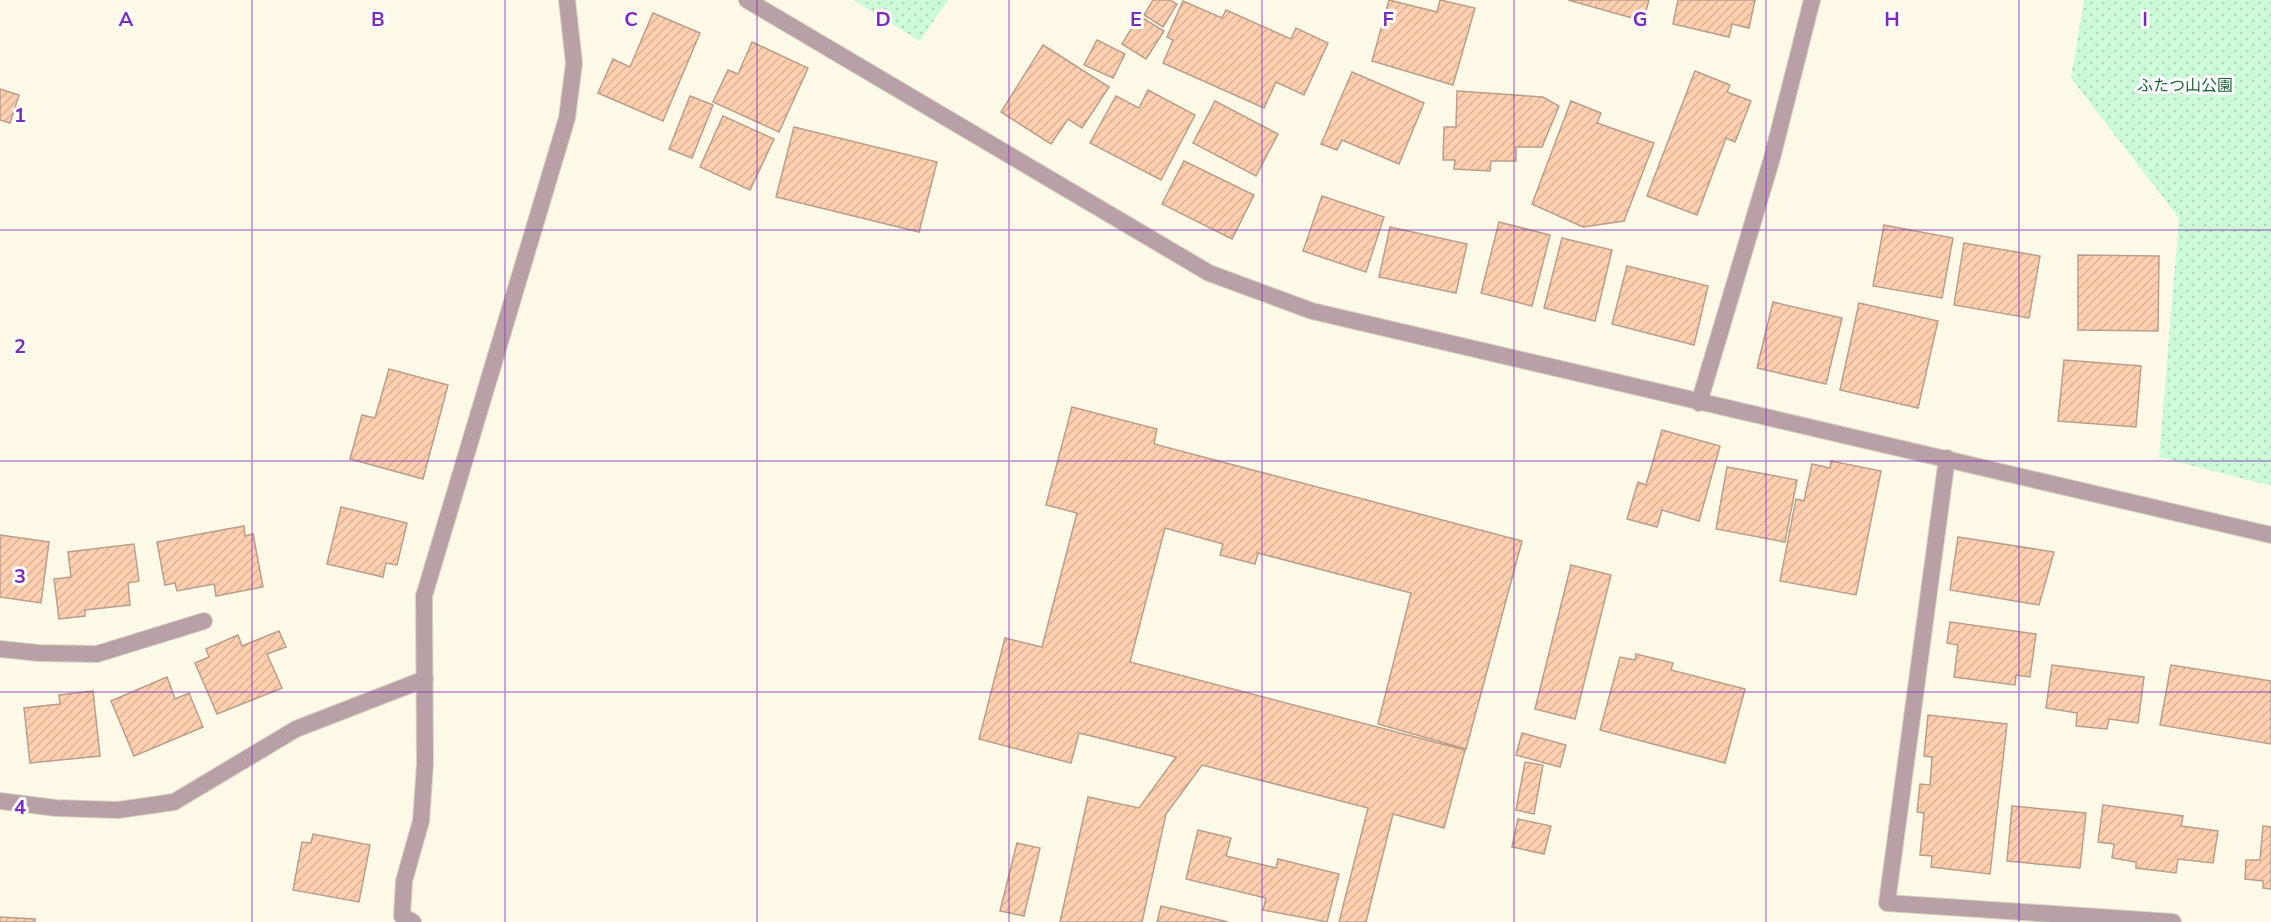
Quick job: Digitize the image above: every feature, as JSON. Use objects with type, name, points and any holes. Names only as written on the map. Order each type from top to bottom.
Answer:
[{"type":"street","points":[[413,922],[402,916],[404,881],[421,820],[425,764],[424,596],[567,118],[574,63],[567,0]]},
{"type":"street","points":[[747,0],[1209,273],[1312,310],[1699,403],[1947,458],[2271,535]]},
{"type":"street","points":[[1699,403],[1772,158],[1812,0]]},
{"type":"street","points":[[1947,458],[1887,903],[2173,922]]},
{"type":"street","points":[[0,649],[39,653],[97,654],[204,621]]},
{"type":"street","points":[[0,801],[56,808],[118,810],[174,802],[296,729],[425,678]]},
{"type":"green space","points":[[853,0],[948,0],[920,41]]},
{"type":"green space","name":"ふたつ山公園","points":[[2084,0],[2271,0],[2271,486],[2159,457],[2179,218],[2071,78]]},
{"type":"building","points":[[1153,0],[1170,0],[1177,4],[1163,27],[1144,15]]},
{"type":"building","points":[[1389,0],[1437,12],[1440,0],[1475,8],[1453,85],[1372,61]]},
{"type":"building","points":[[1568,0],[1649,0],[1643,21]]},
{"type":"building","points":[[1678,0],[1755,0],[1749,28],[1732,24],[1729,37],[1673,24]]},
{"type":"building","points":[[1183,1],[1222,18],[1226,10],[1291,39],[1296,28],[1328,43],[1304,95],[1276,82],[1264,108],[1163,63],[1173,40],[1167,37]]},
{"type":"building","points":[[653,13],[700,33],[663,121],[598,93],[613,59],[630,67]]},
{"type":"building","points":[[1139,16],[1164,31],[1146,59],[1122,44]]},
{"type":"building","points":[[1097,40],[1125,54],[1113,78],[1084,65]]},
{"type":"building","points":[[752,42],[808,68],[779,132],[713,102],[728,70],[738,74]]},
{"type":"building","points":[[1043,45],[1109,87],[1082,128],[1068,119],[1051,144],[1001,112]]},
{"type":"building","points":[[1695,71],[1730,85],[1727,92],[1751,101],[1735,142],[1726,138],[1697,215],[1647,196]]},
{"type":"building","points":[[1352,72],[1424,103],[1399,164],[1342,140],[1337,150],[1321,144]]},
{"type":"building","points":[[0,89],[19,95],[10,123],[0,120]]},
{"type":"building","points":[[1148,90],[1195,115],[1161,180],[1090,143],[1116,96],[1139,108]]},
{"type":"building","points":[[1457,91],[1543,97],[1559,106],[1542,147],[1516,147],[1516,161],[1491,161],[1490,171],[1454,169],[1455,160],[1443,160],[1444,127],[1456,127]]},
{"type":"building","points":[[690,96],[713,105],[692,158],[669,149]]},
{"type":"building","points":[[1215,101],[1278,134],[1256,176],[1193,143]]},
{"type":"building","points":[[1571,101],[1601,113],[1597,123],[1654,143],[1624,221],[1583,227],[1532,204]]},
{"type":"building","points":[[723,116],[774,139],[750,190],[700,167]]},
{"type":"building","points":[[794,127],[937,162],[919,232],[776,197]]},
{"type":"building","points":[[1184,161],[1254,195],[1232,239],[1162,204]]},
{"type":"building","points":[[1322,196],[1384,217],[1366,272],[1303,251]]},
{"type":"building","points":[[1499,222],[1550,235],[1532,306],[1481,293]]},
{"type":"building","points":[[1884,225],[1953,238],[1942,298],[1873,286]]},
{"type":"building","points":[[1390,227],[1467,244],[1456,293],[1379,277]]},
{"type":"building","points":[[1562,238],[1612,250],[1595,321],[1544,308]]},
{"type":"building","points":[[1964,243],[2040,256],[2029,318],[1954,305]]},
{"type":"building","points":[[2078,255],[2159,256],[2158,331],[2078,330]]},
{"type":"building","points":[[1627,266],[1708,286],[1694,345],[1612,324]]},
{"type":"building","points":[[1773,302],[1842,318],[1826,384],[1757,368]]},
{"type":"building","points":[[1859,303],[1938,321],[1918,408],[1840,390]]},
{"type":"building","points":[[2064,360],[2141,366],[2136,427],[2058,421]]},
{"type":"building","points":[[389,369],[448,385],[423,479],[350,459],[362,415],[375,418]]},
{"type":"building","points":[[1072,407],[1157,429],[1154,444],[1522,541],[1466,749],[1378,724],[1411,593],[1258,553],[1255,564],[1220,555],[1223,544],[1165,528],[1130,662],[1465,750],[1444,828],[1393,814],[1366,922],[1339,922],[1368,808],[1202,765],[1166,814],[1142,922],[1060,922],[1088,797],[1139,808],[1176,757],[1079,733],[1071,763],[979,739],[1005,638],[1042,647],[1077,513],[1046,505]]},
{"type":"building","points":[[1662,430],[1720,446],[1699,521],[1662,510],[1657,527],[1627,519],[1638,482],[1646,485]]},
{"type":"building","points":[[1831,461],[1881,471],[1856,595],[1780,581],[1796,499],[1804,501],[1812,464],[1830,468]]},
{"type":"building","points":[[1727,467],[1797,480],[1785,542],[1716,529]]},
{"type":"building","points":[[341,507],[407,523],[397,565],[386,563],[383,577],[327,564]]},
{"type":"building","points":[[244,526],[245,536],[253,534],[263,587],[216,596],[214,584],[177,591],[175,583],[165,585],[157,542]]},
{"type":"building","points":[[0,535],[49,542],[41,603],[0,597]]},
{"type":"building","points":[[1958,537],[2054,552],[2039,605],[1950,590]]},
{"type":"building","points":[[134,544],[139,581],[128,583],[130,605],[85,610],[85,616],[59,619],[54,579],[71,577],[68,552]]},
{"type":"building","points":[[1571,565],[1611,575],[1575,719],[1535,709]]},
{"type":"building","points":[[1950,622],[2036,634],[2030,677],[2016,675],[2015,685],[1954,677],[1958,645],[1947,643]]},
{"type":"building","points":[[279,631],[286,647],[267,654],[282,688],[217,714],[195,663],[209,657],[206,649],[238,635],[242,646]]},
{"type":"building","points":[[1636,654],[1673,663],[1671,670],[1745,689],[1725,763],[1600,730],[1620,657],[1635,660]]},
{"type":"building","points":[[2052,665],[2144,677],[2138,723],[2109,719],[2107,729],[2076,726],[2077,713],[2046,708]]},
{"type":"building","points":[[2171,665],[2271,681],[2271,744],[2160,725]]},
{"type":"building","points":[[167,677],[175,699],[189,693],[203,727],[134,756],[111,701]]},
{"type":"building","points":[[93,691],[100,756],[30,763],[24,708],[60,704],[59,695]]},
{"type":"building","points":[[1928,715],[2007,724],[1990,874],[1931,867],[1932,856],[1920,855],[1924,813],[1917,812],[1920,784],[1930,785],[1932,757],[1924,756]]},
{"type":"building","points":[[1522,733],[1566,745],[1560,767],[1516,755]]},
{"type":"building","points":[[1525,762],[1543,765],[1534,814],[1516,810]]},
{"type":"building","points":[[2103,805],[2183,816],[2181,826],[2218,831],[2213,863],[2178,859],[2176,873],[2136,868],[2136,862],[2112,858],[2114,844],[2098,842]]},
{"type":"building","points":[[2012,806],[2086,813],[2080,868],[2007,861]]},
{"type":"building","points":[[1518,819],[1551,826],[1544,854],[1512,847]]},
{"type":"building","points":[[2263,826],[2271,827],[2271,889],[2263,888],[2263,881],[2245,879],[2246,860],[2260,860]]},
{"type":"building","points":[[1198,830],[1231,838],[1226,856],[1276,868],[1278,859],[1339,874],[1327,922],[1263,910],[1266,898],[1186,879]]},
{"type":"building","points":[[313,834],[370,845],[359,902],[293,890],[302,842],[311,843]]},
{"type":"building","points":[[1017,843],[1040,848],[1024,916],[1000,911]]},
{"type":"building","points":[[1161,906],[1228,922],[1157,922]]},
{"type":"building","points":[[0,917],[35,919],[35,922],[0,922]]}]
